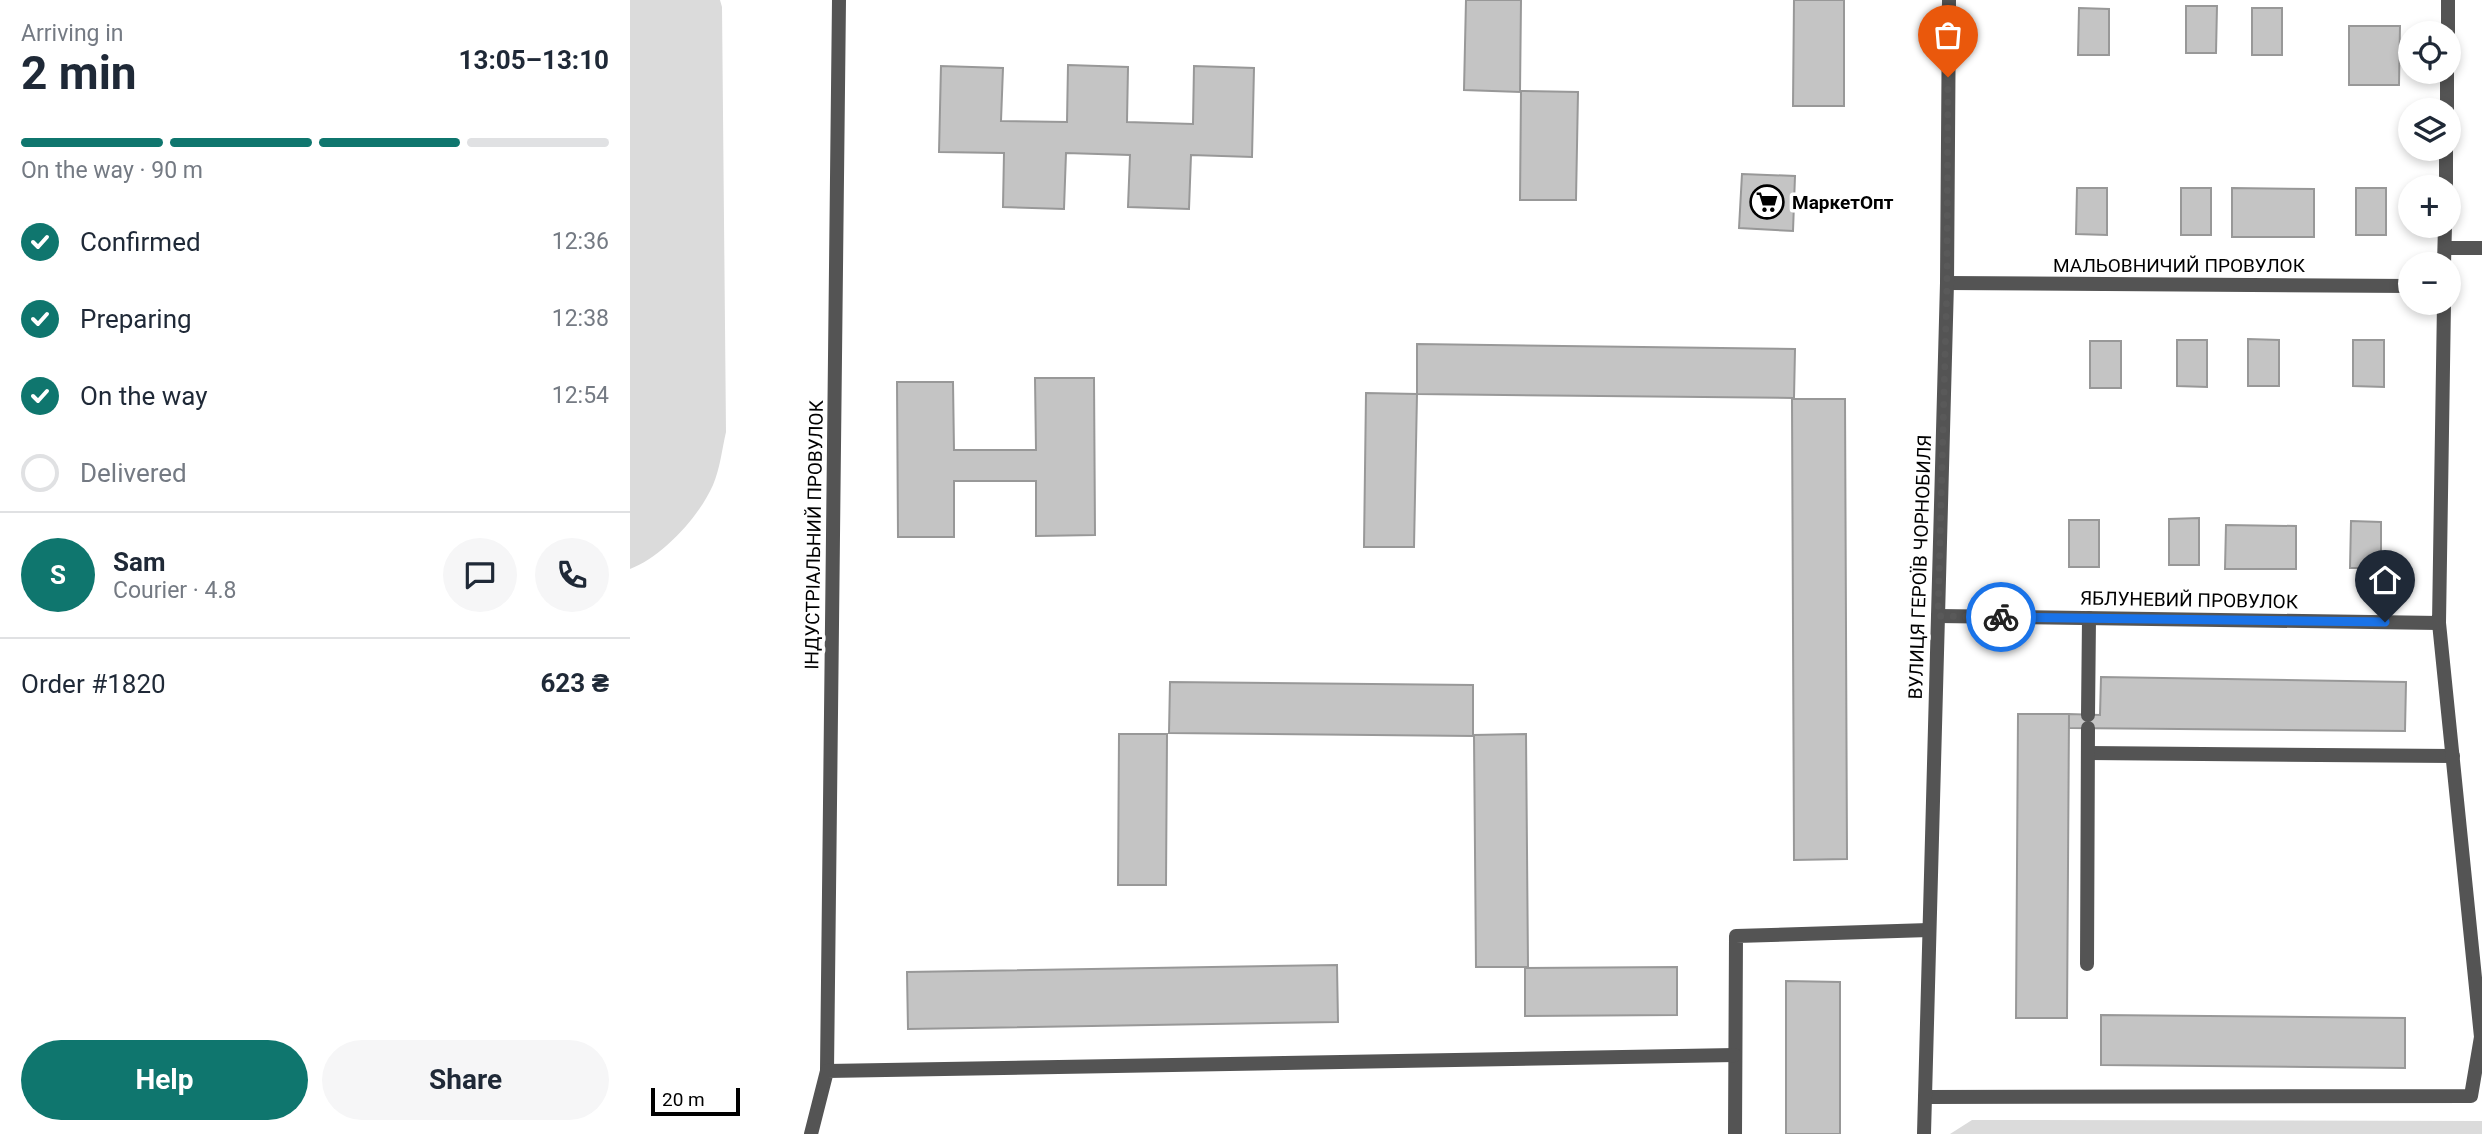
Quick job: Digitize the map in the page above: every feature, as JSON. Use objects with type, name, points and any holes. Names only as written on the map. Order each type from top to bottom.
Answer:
[{"type":"street","name":"ІНДУСТРІАЛЬНИЙ ПРОВУЛОК","points":[[811,1134],[827,1071],[839,0]]},
{"type":"street","name":"ВУЛИЦЯ ГЕРОЇВ ЧОРНОБИЛЯ","points":[[1924,1134],[1947,283],[1949,0]]},
{"type":"street","points":[[2448,0],[2448,21]]},
{"type":"street","points":[[2445,238],[2445,252]]},
{"type":"street","points":[[2445,248],[2482,248]]},
{"type":"street","name":"МАЛЬОВНИЧИЙ ПРОВУЛОК","points":[[1947,283],[2398,286]]},
{"type":"street","points":[[1925,1097],[2472,1096],[2481,1037],[2439,623],[2444,315]]},
{"type":"street","name":"ЯБЛУНЕВИЙ ПРОВУЛОК","points":[[1938,616],[2439,623]]},
{"type":"street","points":[[2087,964],[2089,618]]},
{"type":"street","points":[[2088,753],[2453,756]]},
{"type":"street","points":[[1735,1134],[1736,936],[1928,930]]},
{"type":"street","points":[[827,1071],[1735,1055]]},
{"type":"shaded area","points":[[630,0],[720,0],[722,7],[726,432],[715,479],[699,510],[667,546],[630,569]]},
{"type":"shaded area","points":[[1972,1120],[2482,1121],[2482,1134],[1950,1134]]},
{"type":"building","points":[[1466,0],[1521,0],[1520,92],[1464,90]]},
{"type":"building","points":[[1794,0],[1844,0],[1844,106],[1793,106]]},
{"type":"building","points":[[2186,6],[2217,6],[2216,53],[2186,53]]},
{"type":"building","points":[[2079,8],[2109,9],[2109,55],[2078,55]]},
{"type":"building","points":[[2252,8],[2282,8],[2282,55],[2252,55]]},
{"type":"building","points":[[2349,26],[2398,26],[2399,85],[2349,85]]},
{"type":"building","points":[[1068,65],[1128,67],[1127,122],[1193,124],[1194,66],[1254,68],[1252,157],[1191,155],[1189,209],[1128,207],[1130,155],[1066,153],[1064,209],[1003,207],[1004,153],[939,152],[941,66],[1003,68],[1001,121],[1067,122]]},
{"type":"building","points":[[1521,91],[1578,92],[1576,200],[1520,200]]},
{"type":"building","name":"МаркетОпт","points":[[1742,174],[1795,176],[1793,231],[1739,228]]},
{"type":"building","points":[[2077,188],[2107,188],[2107,235],[2076,234]]},
{"type":"building","points":[[2181,188],[2211,188],[2211,235],[2181,235]]},
{"type":"building","points":[[2232,188],[2314,189],[2314,237],[2232,237]]},
{"type":"building","points":[[2356,188],[2386,188],[2386,235],[2356,235]]},
{"type":"building","points":[[2248,339],[2279,340],[2279,386],[2248,386]]},
{"type":"building","points":[[2177,340],[2207,340],[2207,387],[2177,386]]},
{"type":"building","points":[[2353,340],[2384,340],[2384,387],[2353,386]]},
{"type":"building","points":[[2090,341],[2121,341],[2121,388],[2090,388]]},
{"type":"building","points":[[1417,344],[1795,349],[1794,398],[1417,394]]},
{"type":"building","points":[[1035,378],[1094,378],[1095,535],[1036,536],[1036,481],[954,481],[954,537],[898,537],[897,382],[953,382],[954,450],[1036,450]]},
{"type":"building","points":[[1366,393],[1417,394],[1414,547],[1364,547]]},
{"type":"building","points":[[1792,399],[1845,399],[1847,859],[1794,860]]},
{"type":"building","points":[[2199,518],[2199,565],[2169,565],[2169,519]]},
{"type":"building","points":[[2069,520],[2099,520],[2099,567],[2069,567]]},
{"type":"building","points":[[2351,521],[2381,522],[2381,568],[2350,568]]},
{"type":"building","points":[[2226,525],[2296,526],[2296,569],[2225,569]]},
{"type":"building","points":[[2101,677],[2406,682],[2405,731],[2069,728],[2069,714],[2100,715]]},
{"type":"building","points":[[1170,682],[1473,685],[1473,736],[1169,733]]},
{"type":"building","points":[[2018,714],[2069,714],[2067,1018],[2016,1018]]},
{"type":"building","points":[[1119,734],[1167,734],[1166,885],[1118,885]]},
{"type":"building","points":[[1526,734],[1528,967],[1476,967],[1474,735]]},
{"type":"building","points":[[1337,965],[1338,1022],[908,1029],[907,972]]},
{"type":"building","points":[[1677,967],[1677,1015],[1525,1016],[1525,968]]},
{"type":"building","points":[[1786,981],[1840,982],[1840,1134],[1786,1134]]},
{"type":"building","points":[[2101,1015],[2405,1018],[2405,1068],[2101,1065]]},
{"type":"way so far","points":[[1948,77],[1947,283],[1938,616],[2001,617]]},
{"type":"place","name":"МаркетОпт","points":[[1767,202]]},
{"type":"route","points":[[2001,617],[2385,622]]}]
